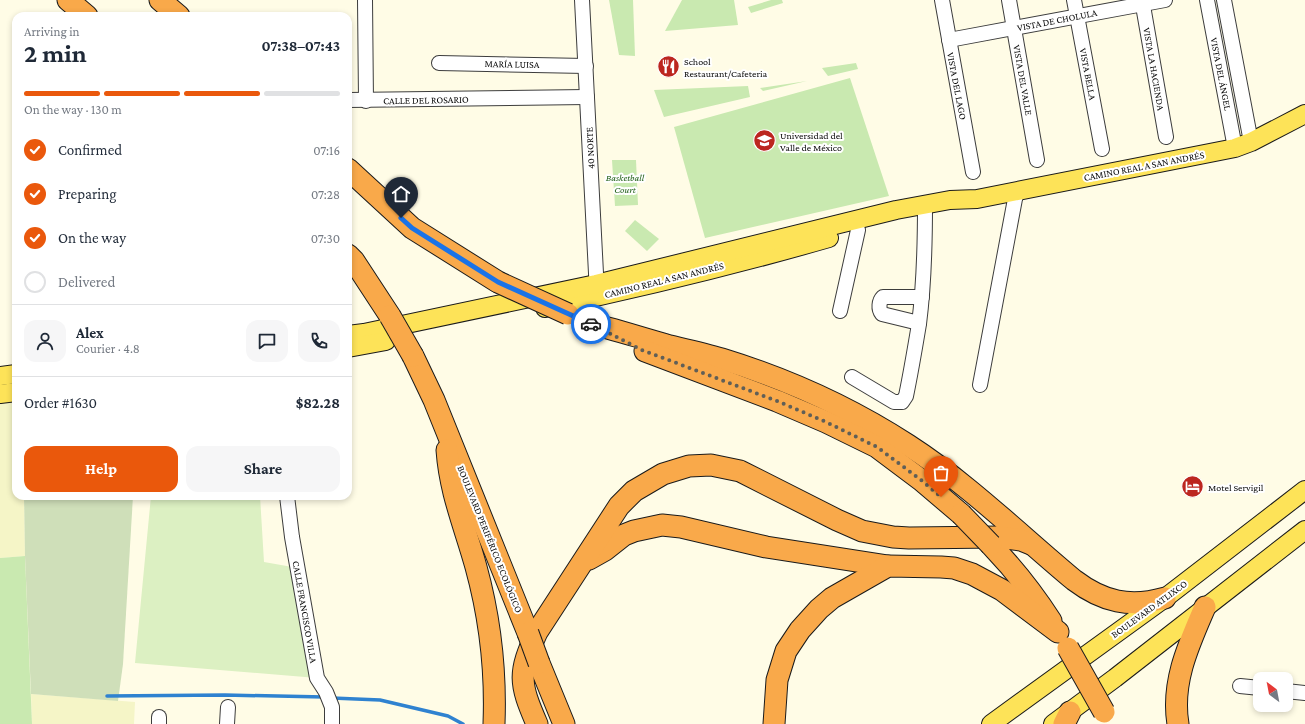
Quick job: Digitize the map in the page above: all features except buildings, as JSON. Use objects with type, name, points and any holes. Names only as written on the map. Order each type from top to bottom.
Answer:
[{"type":"highway","points":[[68,0],[82,12]]},
{"type":"highway","points":[[160,0],[174,12]]},
{"type":"highway","points":[[352,173],[412,228],[498,282],[642,350],[777,401],[826,422],[877,447],[921,480],[961,514],[1027,585],[1063,640],[1107,718]]},
{"type":"highway","name":"BOULEVARD PERIFÉRICO ECOLÓGICO","points":[[352,259],[390,316],[413,356],[424,379],[564,724]]},
{"type":"highway","points":[[577,318],[749,368],[802,388],[855,414],[908,445],[934,463],[960,483],[1074,580],[1090,591],[1099,596],[1128,603],[1141,603],[1165,598]]},
{"type":"highway","points":[[447,433],[450,480],[454,498],[477,569],[489,629],[494,687],[494,724]]},
{"type":"highway","points":[[537,724],[525,694],[523,671],[527,654],[537,632],[584,562],[607,526],[611,517],[624,500],[634,491],[663,474],[689,466],[711,465],[740,471],[837,520],[862,531],[874,534],[909,538],[1000,537],[1021,540],[1031,544]]},
{"type":"highway","points":[[584,562],[605,550],[624,535],[634,531],[662,525],[681,527],[766,547],[888,566],[941,566],[954,568],[972,574],[1002,590],[1063,640]]},
{"type":"highway","points":[[774,724],[777,680],[786,651],[800,630],[819,609],[832,598],[888,566]]},
{"type":"highway","points":[[1178,724],[1177,695],[1180,672],[1205,607]]},
{"type":"main road","name":"CAMINO REAL A SAN ANDRÉS","points":[[352,334],[597,290],[888,212],[948,211],[977,199],[1243,145],[1305,114]]},
{"type":"main road","name":"CAMINO REAL A SAN ANDRÉS","points":[[352,347],[597,290],[789,249],[925,211]]},
{"type":"main road","points":[[0,376],[12,374]]},
{"type":"main road","points":[[0,394],[12,392]]},
{"type":"main road","name":"BOULEVARD ATLIXCO","points":[[991,724],[1165,598],[1305,490]]},
{"type":"main road","points":[[1053,724],[1067,718],[1115,678],[1305,530]]},
{"type":"street","points":[[365,0],[366,101]]},
{"type":"street","name":"40 NORTE","points":[[582,0],[597,290]]},
{"type":"street","name":"VISTA DEL LAGO","points":[[942,0],[973,172]]},
{"type":"street","name":"VISTA DEL VALLE","points":[[1009,0],[1037,160]]},
{"type":"street","name":"VISTA BELLA","points":[[1074,0],[1102,149]]},
{"type":"street","name":"VISTA DE CHOLULA","points":[[949,40],[1142,2],[1165,0]]},
{"type":"street","name":"VISTA DEL ÁNGEL","points":[[1208,0],[1243,145]]},
{"type":"street","name":"VISTA DEL ÁNGEL","points":[[1224,0],[1243,145]]},
{"type":"street","name":"VISTA LA HACIENDA","points":[[1142,2],[1166,137]]},
{"type":"street","name":"MARÍA LUISA","points":[[439,63],[586,66]]},
{"type":"street","name":"CALLE DEL ROSARIO","points":[[352,100],[587,97]]},
{"type":"street","points":[[980,385],[1014,198],[1018,191]]},
{"type":"street","points":[[852,377],[894,402],[902,402],[906,396],[922,297],[925,211]]},
{"type":"street","points":[[840,311],[858,230]]},
{"type":"street","points":[[919,323],[882,314],[880,300],[883,297],[922,297]]},
{"type":"street","name":"CALLE FRANCISCO VILLA","points":[[287,500],[292,537],[317,678],[326,692],[332,707],[332,724]]},
{"type":"street","points":[[1240,686],[1253,687]]},
{"type":"street","points":[[1293,692],[1305,693]]},
{"type":"street","points":[[227,724],[228,707]]},
{"type":"green space","points":[[609,0],[633,0],[635,56],[619,55]]},
{"type":"green space","points":[[682,0],[734,0],[738,25],[665,31]]},
{"type":"green space","points":[[771,0],[782,0],[783,3],[751,13],[748,7]]},
{"type":"green space","points":[[856,63],[858,69],[828,76],[822,68]]},
{"type":"green space","points":[[850,78],[889,196],[705,238],[674,127]]},
{"type":"green space","points":[[807,81],[763,91],[760,88]]},
{"type":"green space","points":[[748,86],[750,97],[664,117],[654,90]]},
{"type":"green space","name":"Basketball Court","points":[[612,160],[636,160],[638,205],[615,206]]},
{"type":"green space","points":[[635,220],[659,239],[647,251],[625,231]]},
{"type":"green space","points":[[12,398],[12,500],[24,500],[25,556],[0,558],[0,400]]},
{"type":"green space","points":[[24,500],[133,500],[123,664],[118,701],[31,694]]},
{"type":"green space","points":[[151,500],[260,500],[264,562],[298,568],[317,678],[135,663]]},
{"type":"green space","points":[[25,556],[32,724],[0,724],[0,558]]},
{"type":"green space","points":[[31,694],[135,702],[134,724],[32,724]]},
{"type":"waterway","points":[[107,696],[225,695],[324,697]]},
{"type":"waterway","points":[[332,698],[380,700],[448,716],[463,724]]},
{"type":"way so far","points":[[591,324],[642,350],[777,401],[826,422],[877,447],[941,497]]},
{"type":"place","name":"School Restaurant/Cafeteria","points":[[668,67]]},
{"type":"place","name":"Universidad del Valle de México","points":[[764,141]]},
{"type":"place","name":"Motel Servigil","points":[[1193,487]]},
{"type":"route","points":[[401,218],[412,228],[498,282],[591,324]]}]
